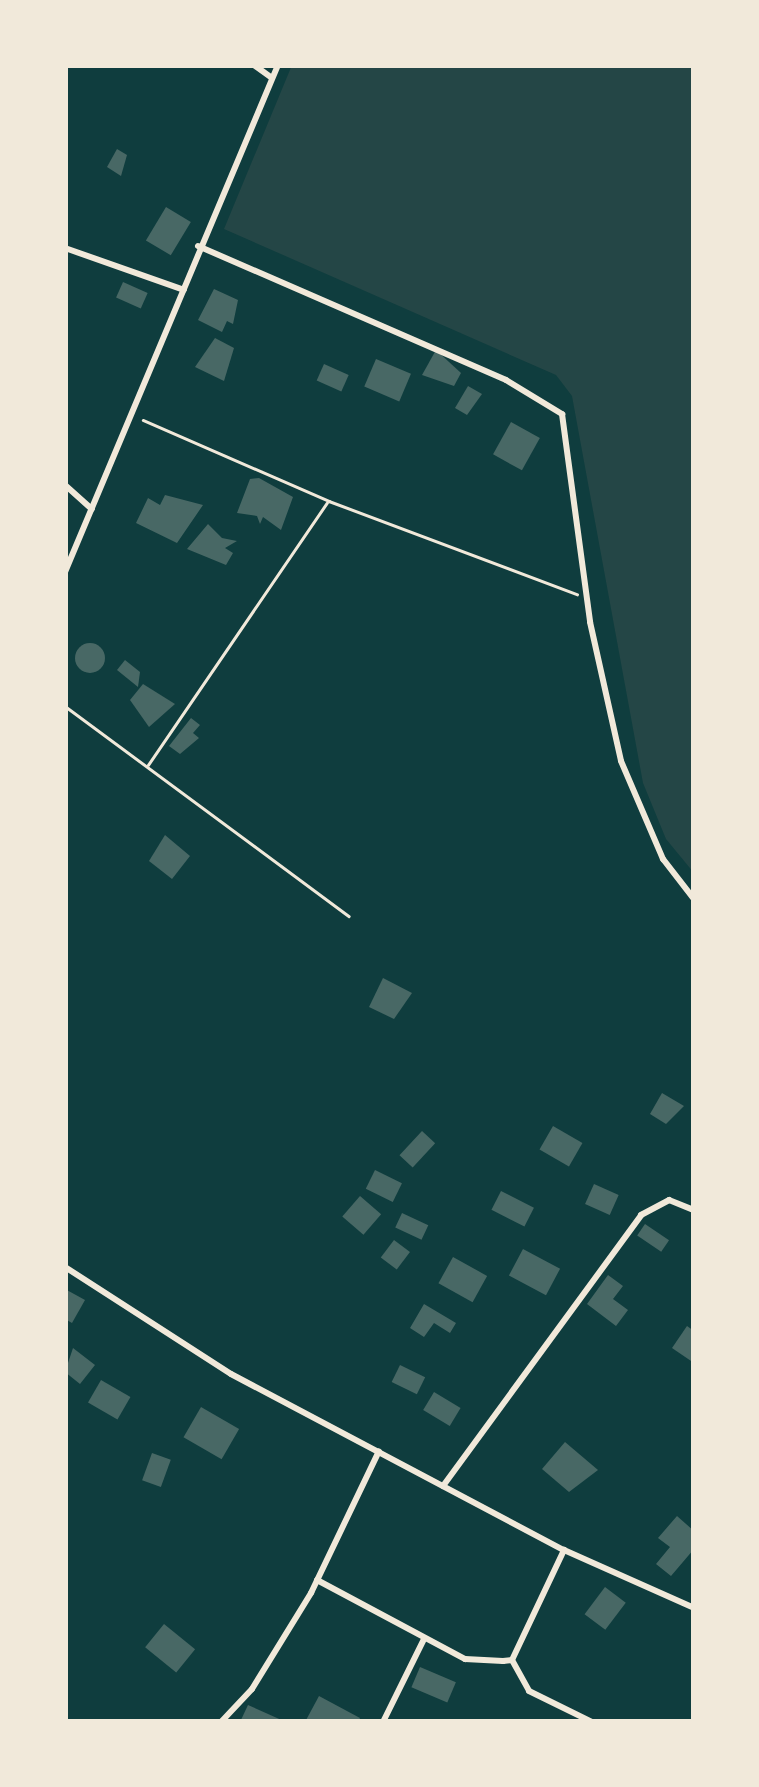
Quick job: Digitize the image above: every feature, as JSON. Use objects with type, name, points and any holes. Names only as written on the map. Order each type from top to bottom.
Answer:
[{"type":"street","points":[[254,65],[272,78]]},
{"type":"street","points":[[65,572],[184,290],[198,246],[278,65]]},
{"type":"street","points":[[198,246],[554,405],[567,426],[588,598],[621,761],[638,811],[676,882],[694,899]]},
{"type":"street","points":[[65,248],[184,290]]},
{"type":"street","points":[[65,486],[92,509]]},
{"type":"street","points":[[443,1486],[641,1215],[669,1200],[694,1210]]},
{"type":"street","points":[[65,1267],[231,1374],[564,1550],[694,1608]]},
{"type":"street","points":[[221,1722],[252,1690],[317,1580],[379,1451]]},
{"type":"street","points":[[512,1660],[564,1550]]},
{"type":"street","points":[[317,1580],[465,1659],[512,1660]]},
{"type":"street","points":[[383,1722],[424,1639]]},
{"type":"street","points":[[512,1660],[529,1691],[592,1722]]},
{"type":"path","points":[[130,415],[329,501],[588,598]]},
{"type":"path","points":[[148,766],[329,501]]},
{"type":"path","points":[[65,706],[349,916]]},
{"type":"shaded area","points":[[292,65],[694,65],[694,873],[666,839],[643,783],[572,396],[556,375],[224,229]]},
{"type":"building","points":[[117,149],[127,155],[121,176],[107,167]]},
{"type":"building","points":[[166,207],[191,222],[171,255],[146,240]]},
{"type":"building","points":[[123,282],[148,293],[141,309],[116,298]]},
{"type":"building","points":[[214,289],[238,300],[233,324],[227,321],[222,332],[198,320]]},
{"type":"building","points":[[215,338],[234,348],[224,381],[195,367]]},
{"type":"building","points":[[436,350],[461,373],[454,386],[422,375]]},
{"type":"building","points":[[376,359],[411,374],[399,401],[364,387]]},
{"type":"building","points":[[324,364],[349,375],[341,391],[317,380]]},
{"type":"building","points":[[468,386],[482,394],[467,415],[455,408]]},
{"type":"building","points":[[511,422],[540,438],[522,470],[493,454]]},
{"type":"building","points":[[259,478],[293,497],[281,530],[263,517],[260,524],[257,516],[237,513],[250,479]]},
{"type":"building","points":[[165,495],[203,505],[177,543],[136,523],[148,498],[160,505]]},
{"type":"building","points":[[208,524],[222,538],[237,541],[225,548],[233,553],[226,565],[187,549]]},
{"type":"building","points":[[90,643],[101,647],[105,658],[101,669],[90,673],[79,669],[75,658],[79,647]]},
{"type":"building","points":[[125,660],[140,672],[138,687],[117,670]]},
{"type":"building","points":[[143,684],[175,704],[149,727],[130,700]]},
{"type":"building","points":[[191,718],[200,725],[193,733],[199,738],[180,754],[169,746]]},
{"type":"building","points":[[165,835],[190,856],[172,879],[149,861]]},
{"type":"building","points":[[383,978],[412,993],[394,1019],[369,1007]]},
{"type":"building","points":[[662,1093],[684,1106],[666,1124],[650,1114]]},
{"type":"building","points":[[553,1126],[582,1143],[569,1166],[540,1149]]},
{"type":"building","points":[[422,1131],[435,1143],[413,1167],[399,1155]]},
{"type":"building","points":[[375,1170],[402,1183],[393,1202],[366,1189]]},
{"type":"building","points":[[594,1184],[619,1195],[610,1215],[585,1204]]},
{"type":"building","points":[[501,1191],[534,1208],[524,1227],[491,1210]]},
{"type":"building","points":[[360,1196],[381,1214],[363,1235],[342,1216]]},
{"type":"building","points":[[402,1213],[428,1225],[422,1240],[395,1228]]},
{"type":"building","points":[[645,1224],[669,1240],[661,1252],[637,1236]]},
{"type":"building","points":[[394,1240],[410,1252],[397,1270],[381,1258]]},
{"type":"building","points":[[523,1249],[560,1269],[546,1295],[509,1275]]},
{"type":"building","points":[[453,1257],[487,1276],[473,1302],[438,1283]]},
{"type":"building","points":[[608,1275],[623,1286],[613,1299],[628,1310],[616,1326],[587,1304]]},
{"type":"building","points":[[65,1289],[85,1300],[72,1323],[65,1319]]},
{"type":"building","points":[[424,1304],[456,1323],[450,1333],[434,1323],[424,1337],[410,1328]]},
{"type":"building","points":[[687,1326],[694,1331],[694,1363],[672,1348]]},
{"type":"building","points":[[73,1348],[95,1365],[80,1384],[65,1372]]},
{"type":"building","points":[[400,1365],[425,1377],[417,1394],[392,1382]]},
{"type":"building","points":[[101,1380],[130,1397],[117,1420],[88,1403]]},
{"type":"building","points":[[434,1392],[461,1408],[450,1426],[423,1410]]},
{"type":"building","points":[[201,1407],[239,1429],[222,1459],[184,1437]]},
{"type":"building","points":[[565,1442],[598,1470],[569,1492],[542,1469]]},
{"type":"building","points":[[152,1453],[171,1460],[161,1487],[142,1480]]},
{"type":"building","points":[[677,1516],[694,1531],[694,1549],[671,1576],[656,1564],[670,1547],[658,1538]]},
{"type":"building","points":[[605,1587],[626,1603],[605,1630],[585,1614]]},
{"type":"building","points":[[164,1624],[195,1649],[176,1672],[145,1647]]},
{"type":"building","points":[[420,1667],[456,1682],[447,1702],[411,1687]]},
{"type":"building","points":[[319,1696],[360,1718],[358,1722],[305,1722]]},
{"type":"building","points":[[248,1705],[286,1722],[240,1722]]}]
